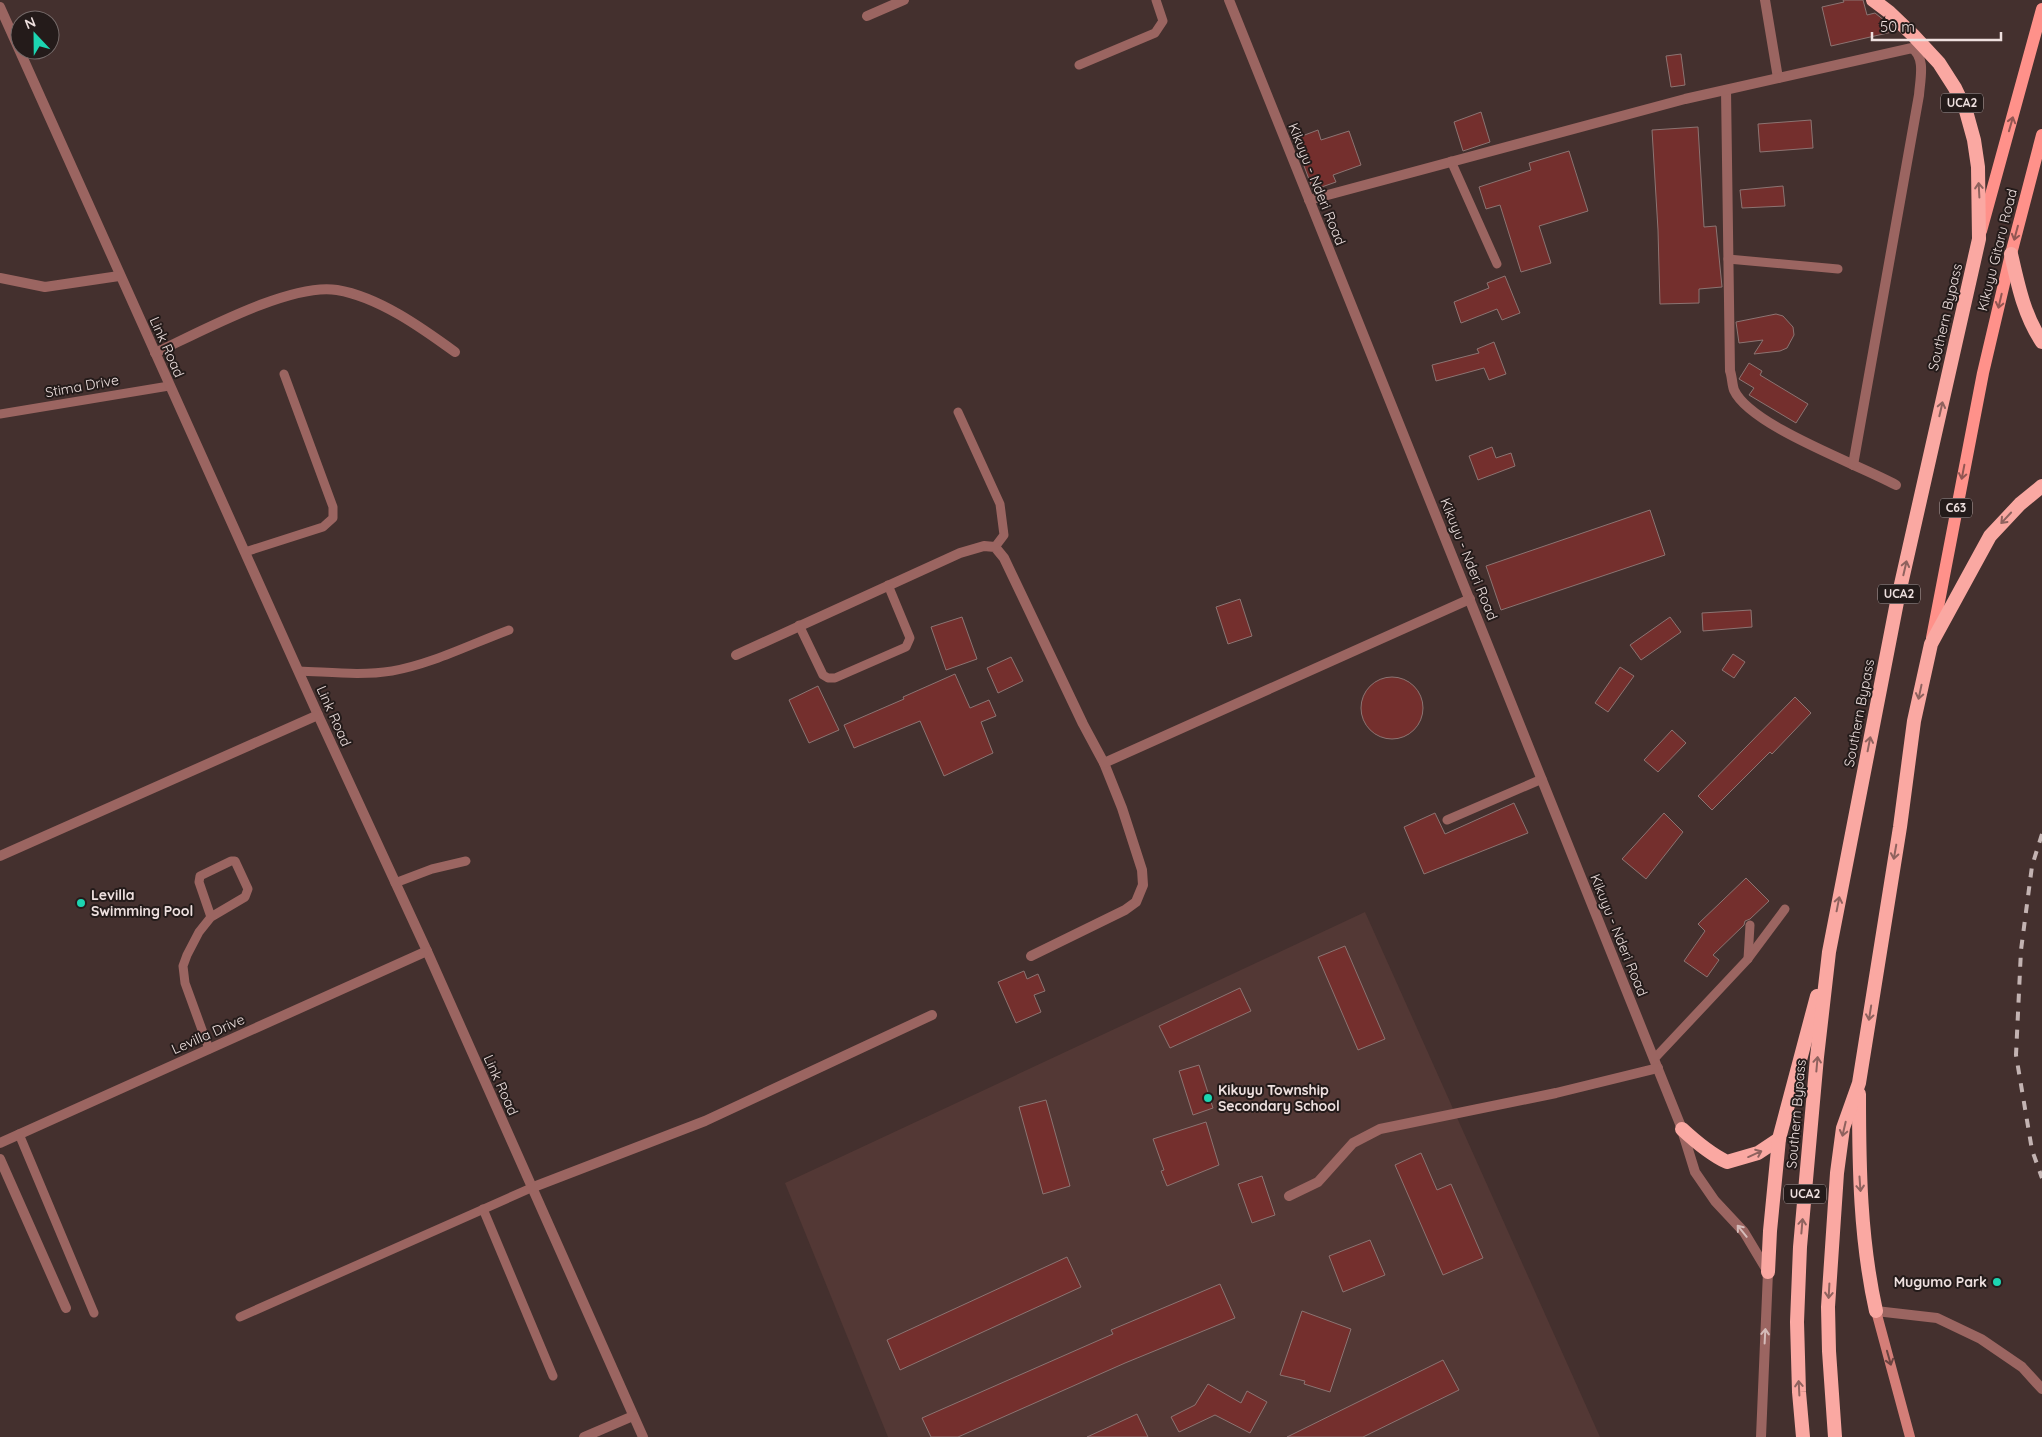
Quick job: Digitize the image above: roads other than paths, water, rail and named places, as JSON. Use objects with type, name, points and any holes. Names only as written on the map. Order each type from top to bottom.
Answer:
[{"type":"highway","name":"UCA2","points":[[1873,0],[1890,12],[1940,64],[1955,88],[1966,111],[1974,140],[1978,167],[1979,239]]},
{"type":"highway","name":"Southern Bypass","points":[[1803,1437],[1799,1392],[1797,1322],[1800,1247],[1817,1057],[1829,952],[1897,602],[1979,239]]},
{"type":"highway","points":[[2011,254],[2023,304],[2033,328],[2042,342]]},
{"type":"highway","points":[[1930,644],[1990,536],[2020,504],[2042,486]]},
{"type":"highway","name":"UCA2","points":[[1835,1437],[1828,1352],[1831,1261],[1837,1173],[1843,1128],[1859,1083],[1900,827],[1914,721],[1930,644]]},
{"type":"highway","points":[[1768,1272],[1771,1213],[1779,1139],[1829,952]]},
{"type":"highway","points":[[1859,1083],[1859,1176],[1864,1240],[1876,1311]]},
{"type":"highway","points":[[1682,1129],[1698,1144],[1715,1156],[1728,1162],[1758,1153],[1779,1139]]},
{"type":"main road","name":"Southern Bypass","points":[[1979,239],[2042,9]]},
{"type":"main road","name":"Kikuyu Gitaru Road","points":[[1930,644],[1984,373],[2011,254],[2042,135]]},
{"type":"main road","points":[[1876,1311],[1910,1437]]},
{"type":"street","points":[[868,16],[904,0]]},
{"type":"street","name":"Kikuyu - Nderi Road","points":[[1229,0],[1682,1129],[1695,1172],[1715,1201],[1744,1232],[1768,1272]]},
{"type":"street","points":[[1765,0],[1778,78]]},
{"type":"street","name":"Link Road","points":[[0,7],[119,276],[427,952],[643,1437]]},
{"type":"street","points":[[1309,200],[1726,90],[1912,48],[1920,57],[1919,95],[1853,465]]},
{"type":"street","points":[[1726,90],[1730,371],[1734,390],[1757,413],[1791,435],[1896,486]]},
{"type":"street","points":[[0,278],[45,288],[119,276]]},
{"type":"street","points":[[155,354],[253,308],[310,290],[336,290],[357,296],[425,330],[455,352]]},
{"type":"street","points":[[736,655],[960,553],[984,546],[995,547],[1004,558],[1104,763],[1122,808],[1142,870],[1143,885],[1136,902],[1125,910],[1031,956]]},
{"type":"street","points":[[1104,763],[1470,598]]},
{"type":"street","points":[[0,856],[318,715]]},
{"type":"street","name":"Levilla Drive","points":[[0,1143],[427,952]]},
{"type":"street","points":[[531,1188],[705,1121],[932,1015]]},
{"type":"street","points":[[1289,1196],[1318,1182],[1353,1143],[1380,1129],[1556,1093],[1656,1064]]},
{"type":"street","points":[[0,1159],[66,1308]]},
{"type":"street","points":[[1761,1437],[1768,1272]]},
{"type":"street","points":[[1876,1311],[1937,1318],[1981,1339],[2022,1367],[2042,1389]]},
{"type":"street","points":[[584,1437],[633,1416]]},
{"type":"lane","points":[[1079,65],[1155,33],[1163,21],[1156,0]]},
{"type":"lane","points":[[1451,161],[1497,264]]},
{"type":"lane","points":[[1728,259],[1838,269]]},
{"type":"lane","points":[[245,552],[323,527],[332,518],[333,507],[284,374]]},
{"type":"lane","name":"Stima Drive","points":[[0,414],[169,386]]},
{"type":"lane","points":[[958,412],[1000,504],[1004,535],[995,547]]},
{"type":"lane","points":[[799,625],[823,676],[828,678],[835,678],[906,647],[910,638],[888,585]]},
{"type":"lane","points":[[299,671],[370,673],[392,671],[424,663],[509,630]]},
{"type":"lane","points":[[1447,820],[1542,779]]},
{"type":"lane","points":[[209,1049],[185,983],[184,966],[195,940],[211,916],[248,894],[248,889],[235,861],[231,860],[202,874],[199,878],[211,916]]},
{"type":"lane","points":[[395,883],[432,869],[466,862]]},
{"type":"lane","points":[[1656,1064],[1748,960],[1785,910]]},
{"type":"lane","points":[[1748,960],[1750,925]]},
{"type":"lane","points":[[19,1134],[94,1313]]},
{"type":"lane","points":[[240,1317],[531,1188]]},
{"type":"lane","points":[[483,1208],[553,1376]]},
{"type":"railway","points":[[2042,834],[2032,866],[2021,950],[2016,1055],[2032,1150],[2042,1178]]},
{"type":"place","name":"Levilla Swimming Pool","points":[[81,903]]},
{"type":"place","name":"Kikuyu Township Secondary School","points":[[1208,1098]]},
{"type":"place","name":"Mugumo Park","points":[[1997,1282]]}]
